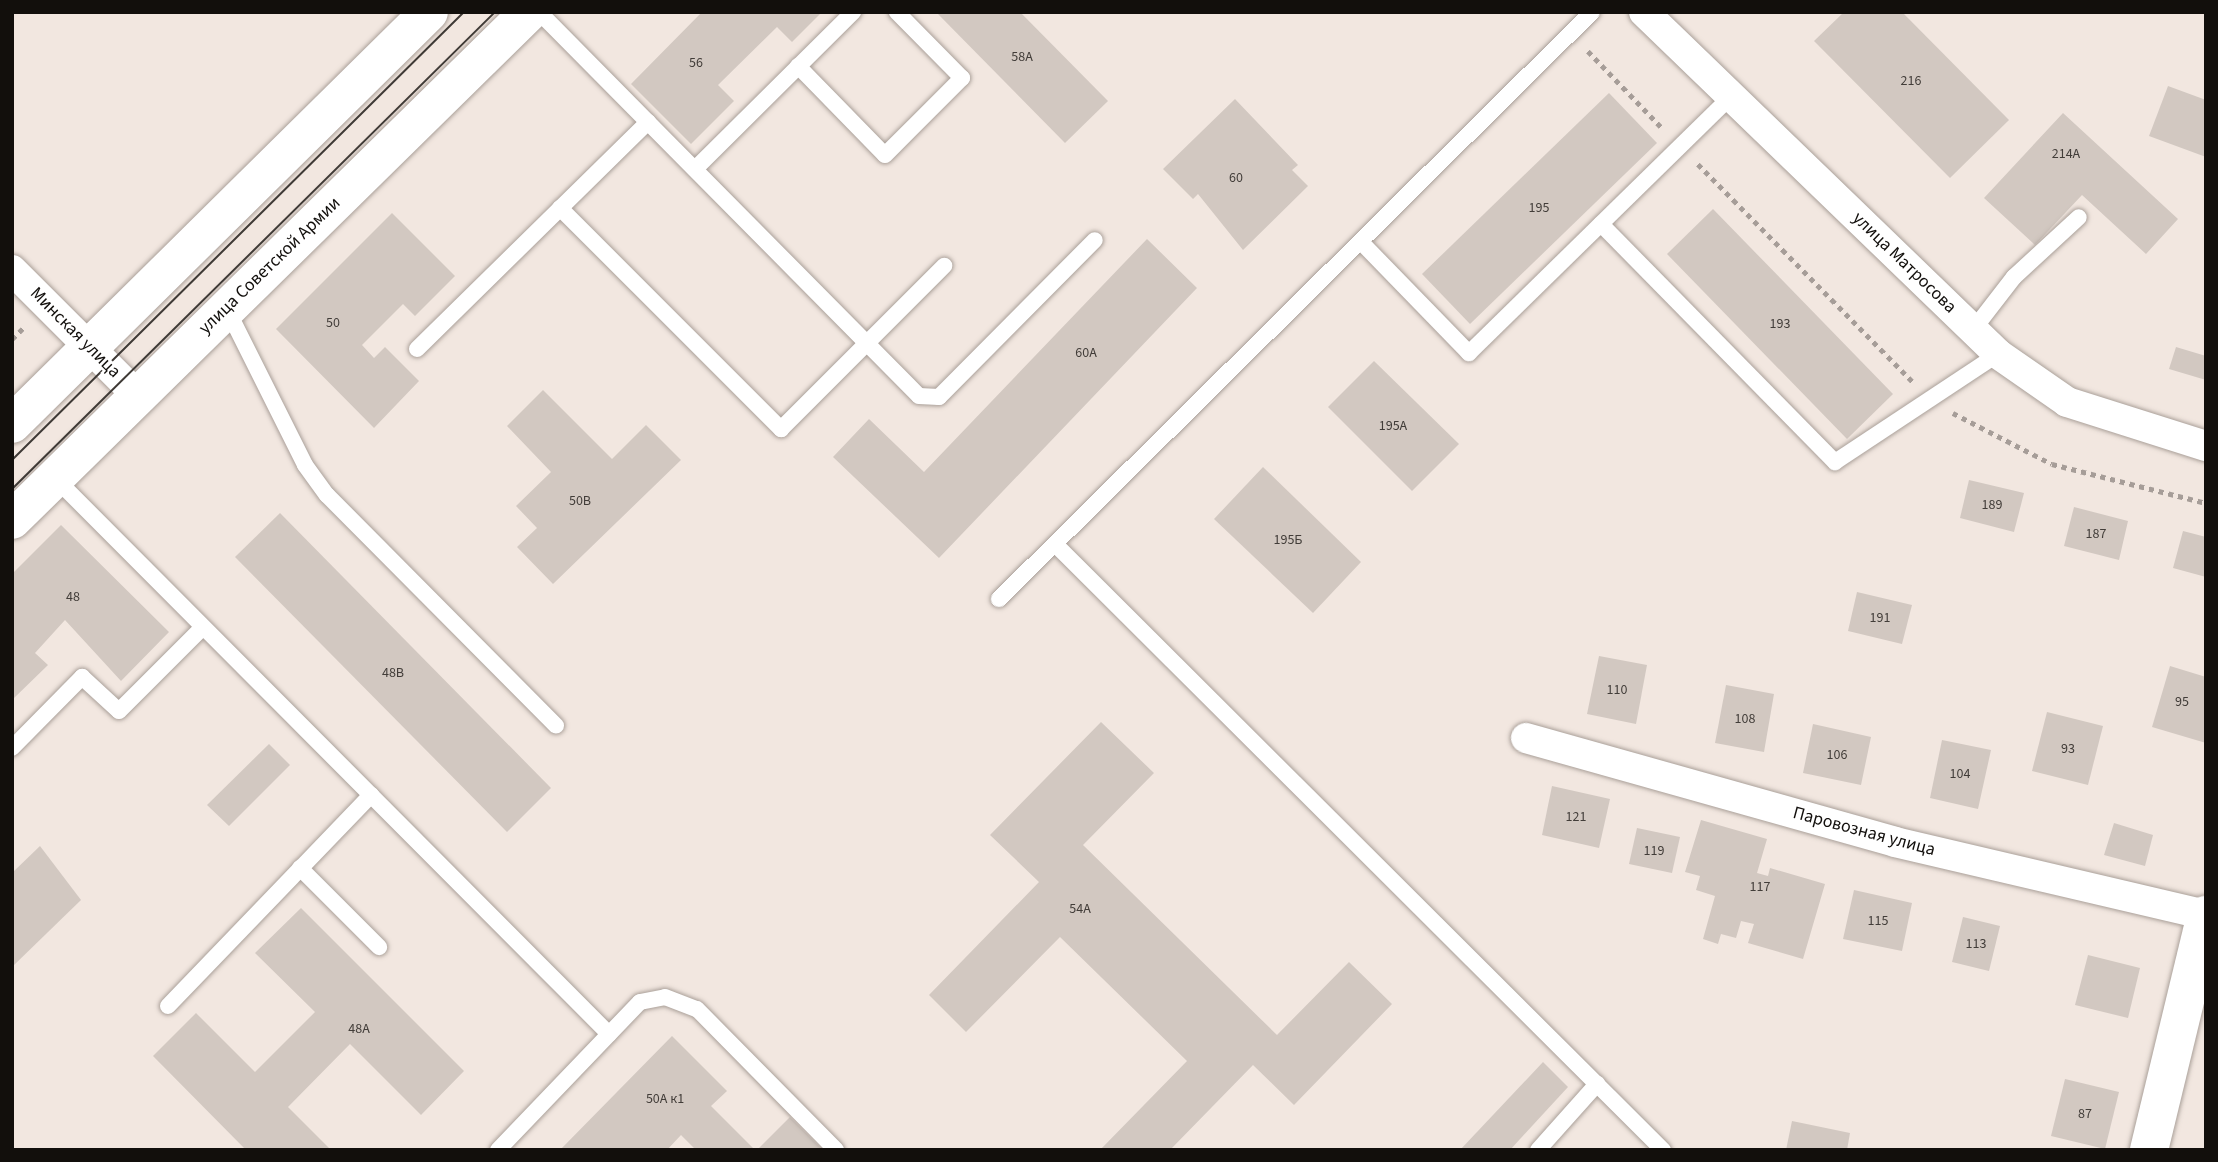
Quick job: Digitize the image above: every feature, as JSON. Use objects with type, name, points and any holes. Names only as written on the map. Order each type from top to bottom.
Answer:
[{"type":"main road","points":[[12,424],[429,12]]},
{"type":"main road","name":"улица Советской Армии","points":[[12,520],[529,12]]},
{"type":"main road","points":[[2149,1150],[2206,915]]},
{"type":"street","name":"улица Матросова","points":[[1644,12],[1998,354],[2067,402],[2206,446]]},
{"type":"street","name":"Минская улица","points":[[12,270],[138,396]]},
{"type":"street","name":"Паровозная улица","points":[[1526,738],[1895,842],[2206,915]]},
{"type":"lane","points":[[539,12],[919,396],[939,397],[1095,240]]},
{"type":"lane","points":[[695,169],[853,12]]},
{"type":"lane","points":[[799,66],[885,155],[962,78],[897,12]]},
{"type":"lane","points":[[999,599],[1057,546],[1592,12]]},
{"type":"lane","points":[[1361,242],[1469,353],[1731,96]]},
{"type":"lane","points":[[417,349],[648,122]]},
{"type":"lane","points":[[561,208],[781,429],[944,266]]},
{"type":"lane","points":[[1973,330],[2014,277],[2079,217]]},
{"type":"lane","points":[[1601,224],[1835,462],[1998,354]]},
{"type":"lane","points":[[227,309],[305,465],[327,495],[556,726]]},
{"type":"lane","points":[[55,478],[201,629],[609,1034]]},
{"type":"lane","points":[[1057,546],[1663,1150]]},
{"type":"lane","points":[[15,739],[82,677],[119,710],[201,629]]},
{"type":"lane","points":[[168,1006],[371,795]]},
{"type":"lane","points":[[300,868],[379,947]]},
{"type":"lane","points":[[498,1150],[640,1002],[665,997],[697,1009],[835,1150]]},
{"type":"lane","points":[[1538,1150],[1597,1084]]},
{"type":"path","points":[[1571,33],[1930,400],[2052,464],[2206,503]]},
{"type":"path","points":[[12,339],[47,304]]},
{"type":"building","points":[[702,12],[822,12],[792,42],[777,27],[718,85],[734,101],[691,144],[631,84]]},
{"type":"building","points":[[936,12],[1020,12],[1108,101],[1065,143]]},
{"type":"building","points":[[1844,12],[1902,12],[2009,120],[1950,178],[1814,41]]},
{"type":"building","points":[[2168,86],[2206,100],[2206,157],[2149,136]]},
{"type":"building","points":[[1609,93],[1657,143],[1470,324],[1422,274]]},
{"type":"building","points":[[1235,99],[1298,165],[1292,170],[1308,186],[1243,250],[1198,194],[1193,199],[1163,169]]},
{"type":"building","points":[[2063,113],[2178,219],[2146,254],[2082,195],[2035,245],[1984,198]]},
{"type":"building","points":[[1713,209],[1893,394],[1847,439],[1667,254]]},
{"type":"building","points":[[392,213],[455,276],[415,316],[403,304],[362,345],[374,358],[385,347],[419,381],[374,428],[276,329]]},
{"type":"building","points":[[1147,239],[1197,288],[939,558],[833,457],[869,419],[924,472]]},
{"type":"building","points":[[2176,347],[2206,356],[2206,380],[2169,369]]},
{"type":"building","points":[[1374,361],[1459,444],[1412,491],[1328,407]]},
{"type":"building","points":[[543,390],[612,459],[646,425],[681,460],[553,584],[517,547],[537,528],[516,506],[551,472],[507,426]]},
{"type":"building","points":[[1263,467],[1361,562],[1313,613],[1214,519]]},
{"type":"building","points":[[1969,480],[2024,493],[2014,532],[1960,518]]},
{"type":"building","points":[[2074,507],[2128,521],[2119,560],[2064,546]]},
{"type":"building","points":[[280,513],[551,788],[507,832],[235,557]]},
{"type":"building","points":[[61,525],[169,632],[121,681],[65,620],[35,653],[48,665],[12,700],[12,574]]},
{"type":"building","points":[[2183,531],[2206,537],[2206,577],[2173,568]]},
{"type":"building","points":[[1857,592],[1912,605],[1902,644],[1848,631]]},
{"type":"building","points":[[1599,656],[1647,665],[1636,724],[1587,714]]},
{"type":"building","points":[[2170,666],[2206,677],[2206,743],[2152,727]]},
{"type":"building","points":[[1726,685],[1774,694],[1764,752],[1715,743]]},
{"type":"building","points":[[2047,712],[2103,726],[2088,785],[2032,771]]},
{"type":"building","points":[[1101,722],[1154,773],[1083,845],[1277,1035],[1349,962],[1392,1004],[1294,1105],[1253,1065],[1170,1150],[1100,1150],[1187,1061],[1060,937],[966,1032],[929,995],[1039,882],[990,835]]},
{"type":"building","points":[[1813,724],[1871,737],[1861,785],[1803,773]]},
{"type":"building","points":[[1942,740],[1991,750],[1978,809],[1930,798]]},
{"type":"building","points":[[269,744],[290,765],[229,826],[207,805]]},
{"type":"building","points":[[1552,786],[1610,799],[1599,848],[1542,835]]},
{"type":"building","points":[[1701,820],[1767,839],[1757,873],[1768,876],[1770,868],[1825,884],[1803,959],[1748,943],[1754,924],[1741,921],[1736,938],[1721,934],[1718,944],[1703,939],[1715,896],[1696,890],[1700,876],[1685,872]]},
{"type":"building","points":[[2114,823],[2153,835],[2145,866],[2104,855]]},
{"type":"building","points":[[1637,828],[1680,837],[1672,873],[1629,864]]},
{"type":"building","points":[[40,846],[81,900],[12,967],[12,873]]},
{"type":"building","points":[[1854,890],[1912,903],[1902,951],[1843,939]]},
{"type":"building","points":[[301,908],[464,1071],[421,1115],[350,1044],[288,1107],[331,1150],[246,1150],[153,1056],[196,1013],[255,1072],[315,1012],[255,953]]},
{"type":"building","points":[[1963,917],[2000,926],[1989,971],[1952,962]]},
{"type":"building","points":[[2088,955],[2140,968],[2128,1018],[2075,1005]]},
{"type":"building","points":[[672,1036],[727,1091],[711,1106],[755,1150],[696,1150],[681,1135],[667,1150],[560,1150]]},
{"type":"building","points":[[1543,1062],[1568,1087],[1510,1150],[1460,1150]]},
{"type":"building","points":[[2065,1079],[2119,1092],[2105,1149],[2051,1136]]},
{"type":"building","points":[[790,1117],[823,1150],[757,1150]]},
{"type":"building","points":[[1792,1121],[1850,1133],[1847,1150],[1786,1150]]},
{"type":"tram line","points":[[12,460],[464,12]]},
{"type":"tram line","points":[[12,489],[495,12]]}]
